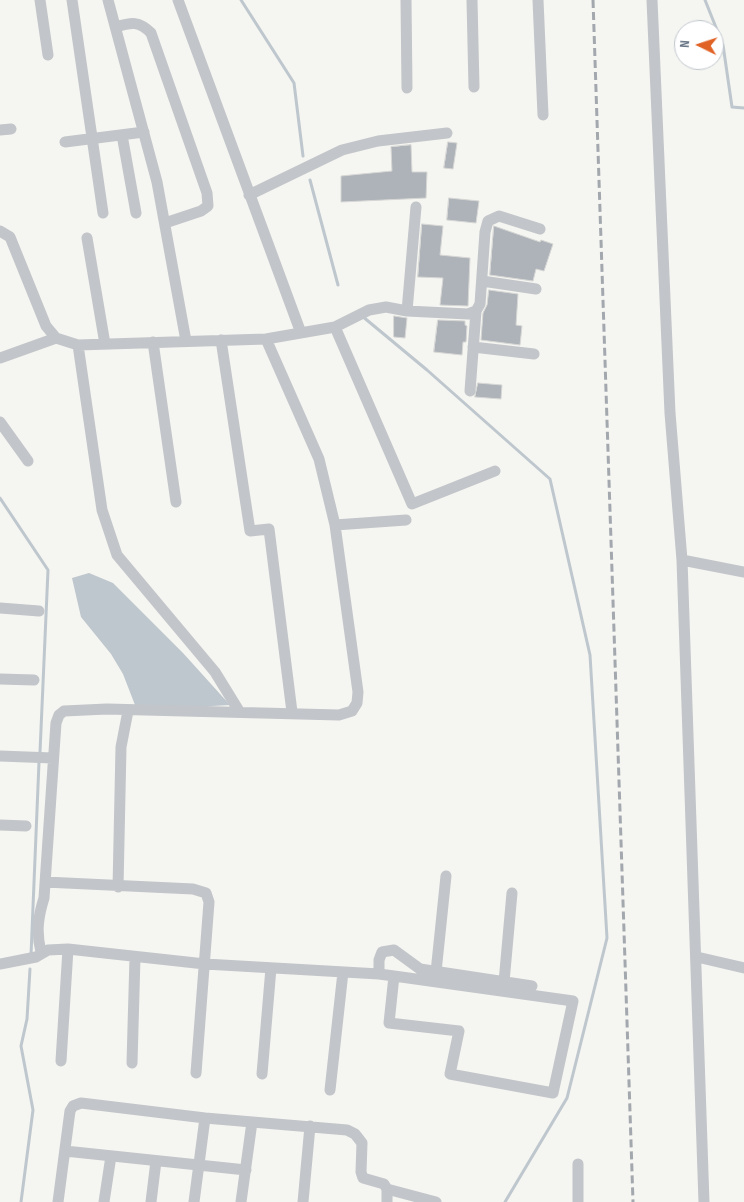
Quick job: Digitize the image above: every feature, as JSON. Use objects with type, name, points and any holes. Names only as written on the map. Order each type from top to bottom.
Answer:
[{"type":"street","points":[[40,0],[48,55]]},
{"type":"street","points":[[72,0],[103,214]]},
{"type":"street","points":[[108,0],[144,132],[165,223],[186,340]]},
{"type":"street","points":[[178,0],[301,333]]},
{"type":"street","points":[[406,0],[407,88]]},
{"type":"street","points":[[472,0],[474,87]]},
{"type":"street","points":[[538,0],[543,115]]},
{"type":"street","points":[[652,0],[670,413],[682,560],[704,1202]]},
{"type":"street","points":[[116,27],[132,22],[142,25],[151,33],[207,193],[208,206],[201,211],[165,223]]},
{"type":"street","points":[[65,142],[144,132]]},
{"type":"street","points":[[249,195],[342,150],[378,141],[446,133]]},
{"type":"street","points":[[122,135],[136,213]]},
{"type":"street","points":[[407,311],[416,207]]},
{"type":"street","points":[[470,391],[476,311],[480,304],[485,232],[488,221],[499,216],[540,229]]},
{"type":"street","points":[[0,231],[10,237],[46,326],[56,338],[78,345],[186,340],[266,339],[335,327],[369,310],[386,307],[407,311],[468,314],[476,311]]},
{"type":"street","points":[[87,238],[105,344]]},
{"type":"street","points":[[482,281],[536,289]]},
{"type":"street","points":[[335,327],[412,504],[495,471]]},
{"type":"street","points":[[0,358],[56,338]]},
{"type":"street","points":[[41,952],[37,930],[45,882],[56,723],[59,715],[64,711],[239,711],[339,714],[352,711],[357,703],[358,692],[335,525],[319,459],[266,339]]},
{"type":"street","points":[[222,340],[250,531],[269,529],[292,712]]},
{"type":"street","points":[[153,342],[176,502]]},
{"type":"street","points":[[78,345],[102,510],[117,555],[215,672],[239,711]]},
{"type":"street","points":[[474,347],[534,354]]},
{"type":"street","points":[[0,422],[28,462]]},
{"type":"street","points":[[335,525],[406,520]]},
{"type":"street","points":[[682,560],[744,572]]},
{"type":"street","points":[[0,608],[38,611]]},
{"type":"street","points":[[0,679],[34,680]]},
{"type":"street","points":[[118,887],[122,747],[128,711]]},
{"type":"street","points":[[0,756],[53,758]]},
{"type":"street","points":[[0,825],[26,826]]},
{"type":"street","points":[[436,972],[446,876]]},
{"type":"street","points":[[45,882],[118,887],[193,889],[206,893],[209,902],[196,1073]]},
{"type":"street","points":[[504,982],[512,893]]},
{"type":"street","points":[[61,1061],[68,949]]},
{"type":"street","points":[[0,964],[36,957],[41,952],[68,949],[205,964],[379,974],[394,976],[574,1001],[553,1093],[450,1074],[459,1031],[389,1023],[394,976]]},
{"type":"street","points":[[379,974],[379,960],[382,952],[394,950],[420,969],[532,986]]},
{"type":"street","points":[[132,1063],[135,957]]},
{"type":"street","points":[[697,957],[744,968]]},
{"type":"street","points":[[262,1074],[271,968]]},
{"type":"street","points":[[330,1090],[343,972]]},
{"type":"street","points":[[58,1202],[70,1111],[73,1106],[81,1103],[205,1118],[346,1130],[355,1134],[362,1142],[361,1172],[363,1178],[384,1184],[388,1189],[436,1202]]},
{"type":"street","points":[[194,1202],[205,1118]]},
{"type":"street","points":[[241,1202],[252,1122]]},
{"type":"street","points":[[304,1202],[310,1126]]},
{"type":"street","points":[[65,1151],[246,1170]]},
{"type":"street","points":[[104,1202],[110,1156]]},
{"type":"street","points":[[151,1202],[156,1161]]},
{"type":"street","points":[[578,1164],[578,1202]]},
{"type":"street","points":[[387,1202],[388,1189]]},
{"type":"shaded area","points":[[89,573],[113,583],[183,653],[230,705],[176,708],[135,705],[123,674],[111,654],[81,617],[72,578]]},
{"type":"building","points":[[448,142],[457,143],[453,169],[444,168]]},
{"type":"building","points":[[411,145],[412,172],[427,172],[426,198],[341,202],[341,176],[392,171],[391,147]]},
{"type":"building","points":[[449,198],[479,201],[476,223],[447,220]]},
{"type":"building","points":[[422,224],[443,226],[440,255],[470,258],[468,306],[440,305],[443,278],[418,277]]},
{"type":"building","points":[[494,226],[540,242],[541,240],[553,244],[544,271],[536,269],[533,281],[490,275]]},
{"type":"building","points":[[489,290],[518,294],[516,325],[522,326],[520,345],[481,340],[483,313],[487,305]]},
{"type":"building","points":[[394,316],[407,318],[405,338],[394,337]]},
{"type":"building","points":[[438,320],[465,321],[467,326],[466,342],[463,342],[462,355],[434,352]]},
{"type":"building","points":[[478,383],[502,385],[501,399],[475,397]]},
{"type":"waterway","points":[[241,0],[294,83],[303,156]]},
{"type":"waterway","points":[[705,0],[723,45],[732,107],[744,108]]},
{"type":"waterway","points":[[310,180],[338,285]]},
{"type":"waterway","points":[[362,316],[427,370],[550,479],[590,655],[607,938],[567,1098],[505,1202]]},
{"type":"waterway","points":[[0,498],[48,570],[40,752]]},
{"type":"waterway","points":[[31,955],[39,762]]},
{"type":"waterway","points":[[21,1202],[33,1110],[21,1046],[27,1019],[30,969]]},
{"type":"railway","points":[[593,0],[633,1202]]}]
